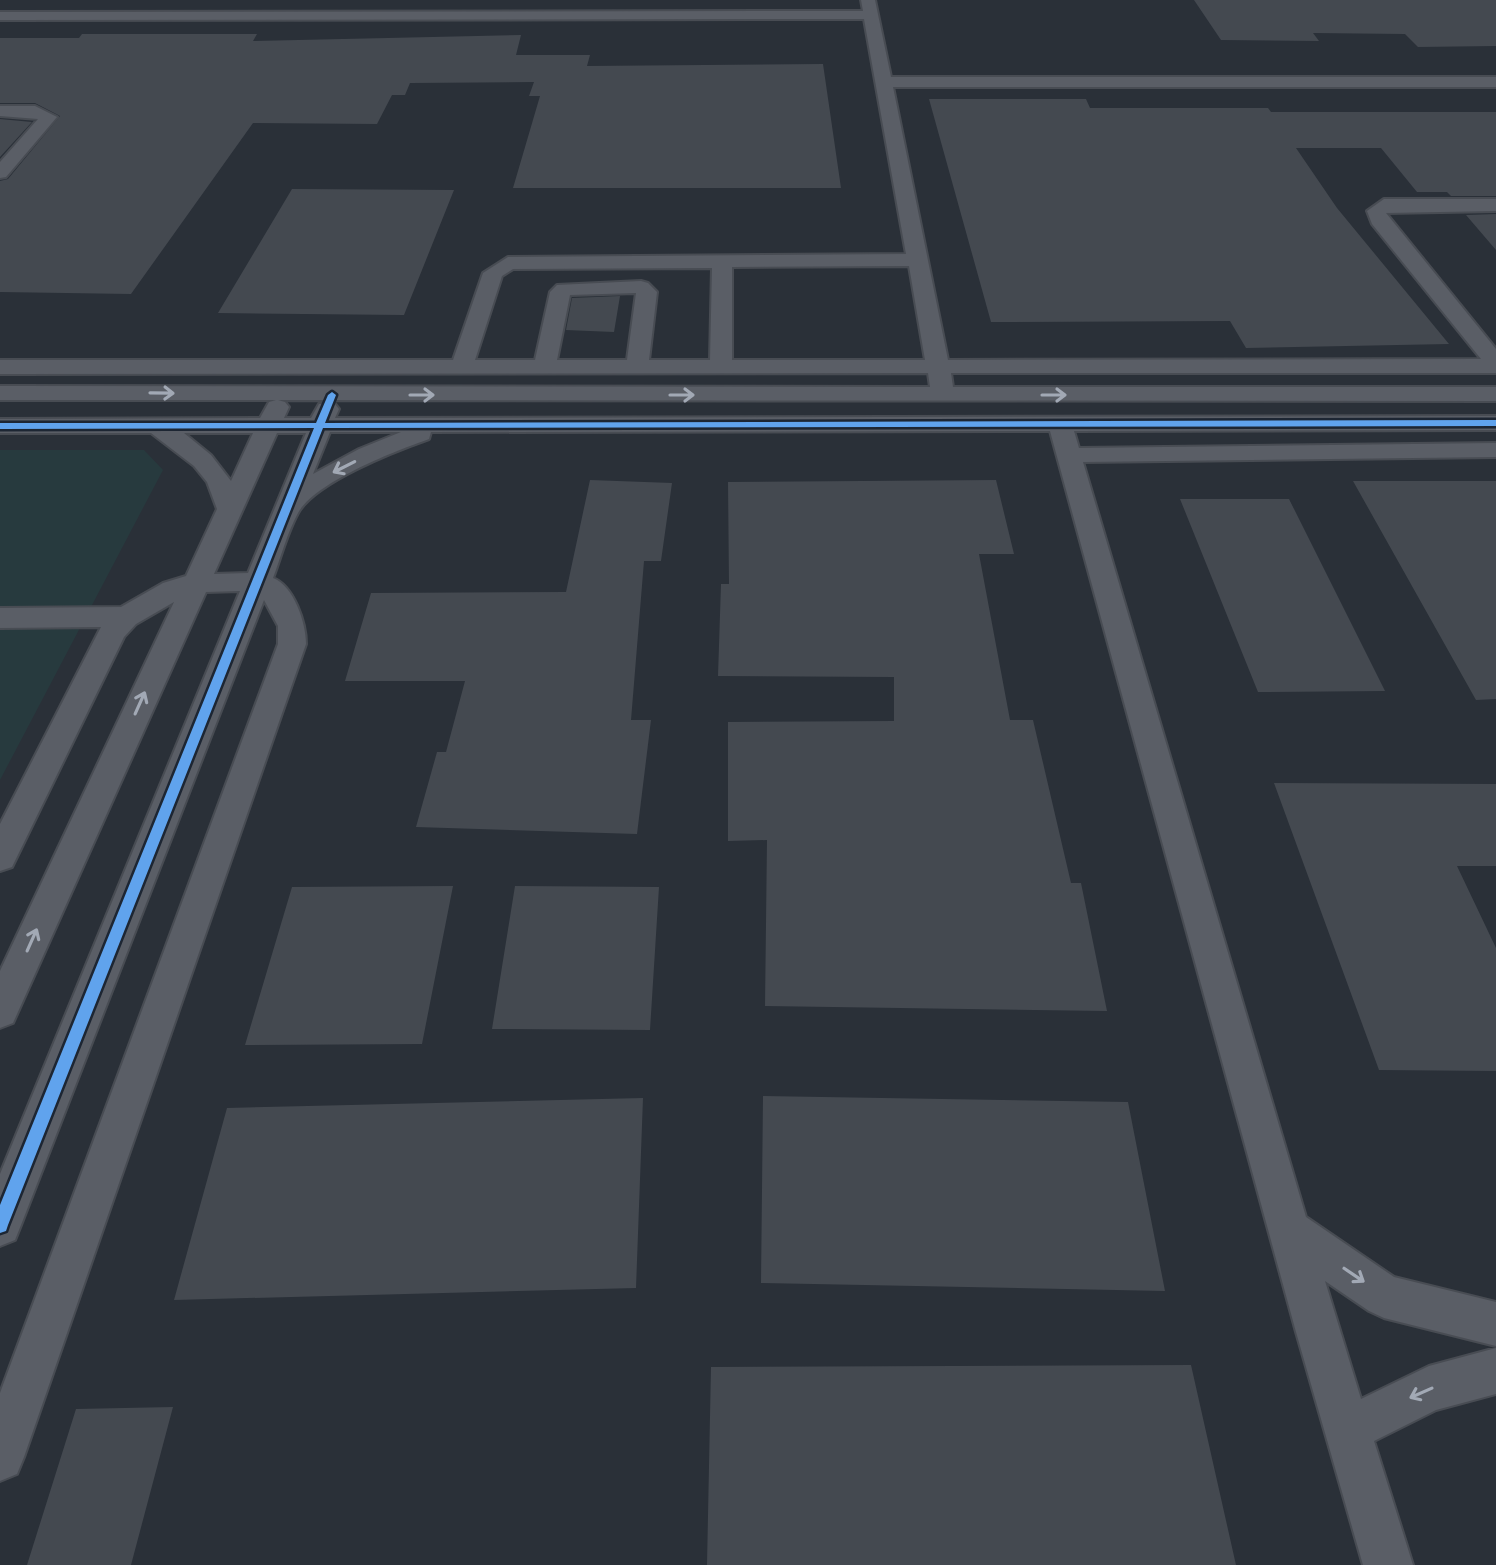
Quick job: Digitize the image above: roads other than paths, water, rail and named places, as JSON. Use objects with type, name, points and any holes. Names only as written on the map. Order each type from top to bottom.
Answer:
[{"type":"street","points":[[76,16],[93,0]]},
{"type":"street","points":[[215,16],[227,1],[262,0]]},
{"type":"street","points":[[334,16],[345,0]]},
{"type":"street","points":[[457,17],[464,0]]},
{"type":"street","points":[[0,16],[457,17],[869,7],[943,395]]},
{"type":"street","points":[[884,82],[1496,82]]},
{"type":"street","points":[[0,111],[35,111],[49,117],[0,173]]},
{"type":"street","points":[[0,367],[1496,364],[1485,336],[1379,220],[1376,211],[1384,205],[1496,205]]},
{"type":"street","points":[[462,366],[493,273],[508,263],[918,260]]},
{"type":"street","points":[[721,366],[722,261]]},
{"type":"street","points":[[545,366],[560,292],[569,288],[641,287],[647,292],[637,366]]},
{"type":"street","points":[[83,392],[140,366]]},
{"type":"street","points":[[0,393],[1496,394]]},
{"type":"street","points":[[0,1011],[282,394]]},
{"type":"street","points":[[0,1225],[332,395]]},
{"type":"street","points":[[995,395],[1002,424]]},
{"type":"street","points":[[1066,440],[1496,423]]},
{"type":"street","points":[[0,426],[1002,424],[1066,440],[1496,450]]},
{"type":"street","points":[[157,426],[194,451],[216,474],[224,487],[230,509]]},
{"type":"street","points":[[286,509],[303,492],[337,470],[387,446],[442,426]]},
{"type":"street","points":[[1066,440],[1388,1565]]},
{"type":"street","points":[[0,857],[112,632],[126,617],[173,590],[195,583],[257,582],[272,588],[292,626],[292,644],[0,1457]]},
{"type":"street","points":[[0,618],[126,617]]},
{"type":"street","points":[[1290,1231],[1384,1296],[1496,1324]]},
{"type":"street","points":[[1348,1430],[1429,1389],[1496,1371]]}]
